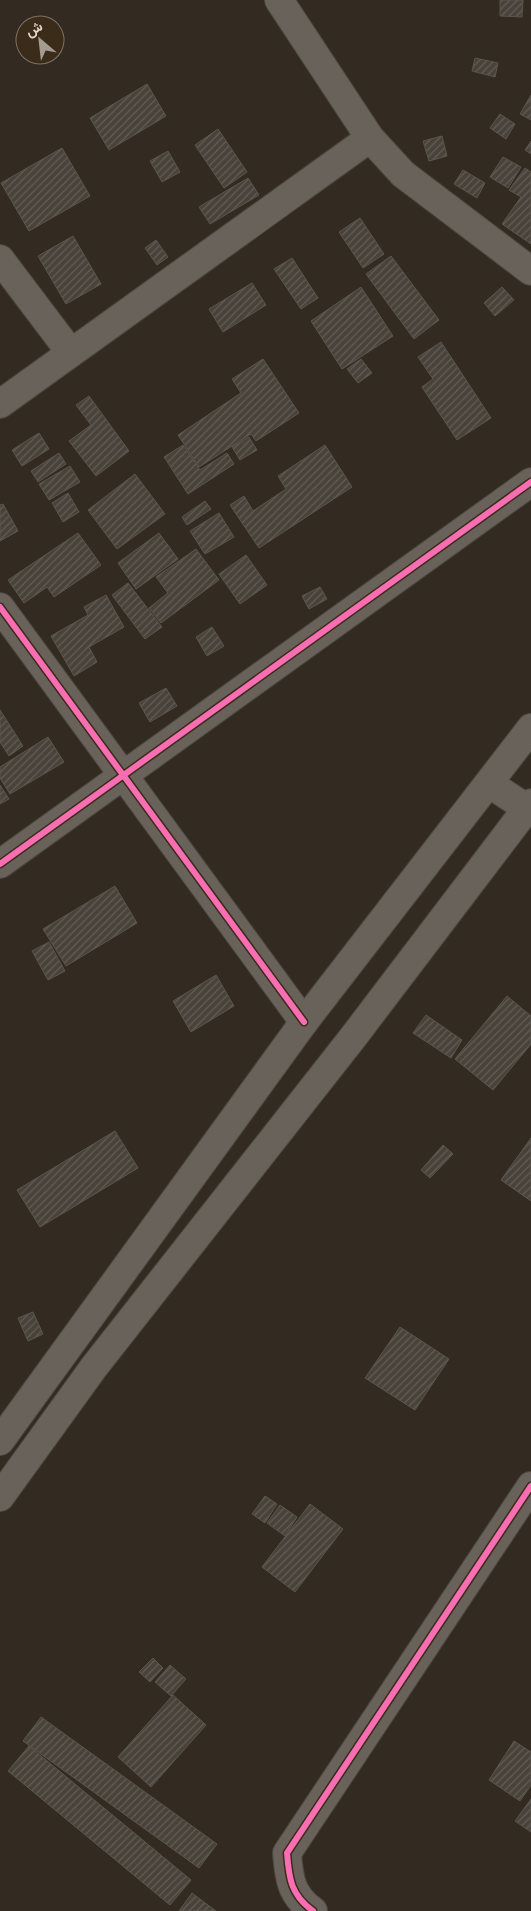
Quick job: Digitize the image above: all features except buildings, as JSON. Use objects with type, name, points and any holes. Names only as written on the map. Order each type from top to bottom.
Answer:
[{"type":"street","points":[[279,0],[370,138],[403,174],[531,271]]},
{"type":"street","points":[[0,404],[370,138]]},
{"type":"street","points":[[0,259],[71,354]]},
{"type":"street","points":[[0,864],[531,482]]},
{"type":"street","points":[[0,607],[304,1022]]},
{"type":"street","points":[[0,1441],[304,1022],[490,784],[531,728]]},
{"type":"street","points":[[0,1497],[94,1367],[354,1036],[530,807],[490,784]]},
{"type":"street","points":[[313,1911],[306,1906],[289,1881],[287,1853],[531,1486]]},
{"type":"cycle path","points":[[0,864],[531,482]]},
{"type":"cycle path","points":[[0,607],[304,1022]]},
{"type":"cycle path","points":[[313,1911],[300,1899],[292,1886],[287,1853],[531,1486]]}]
